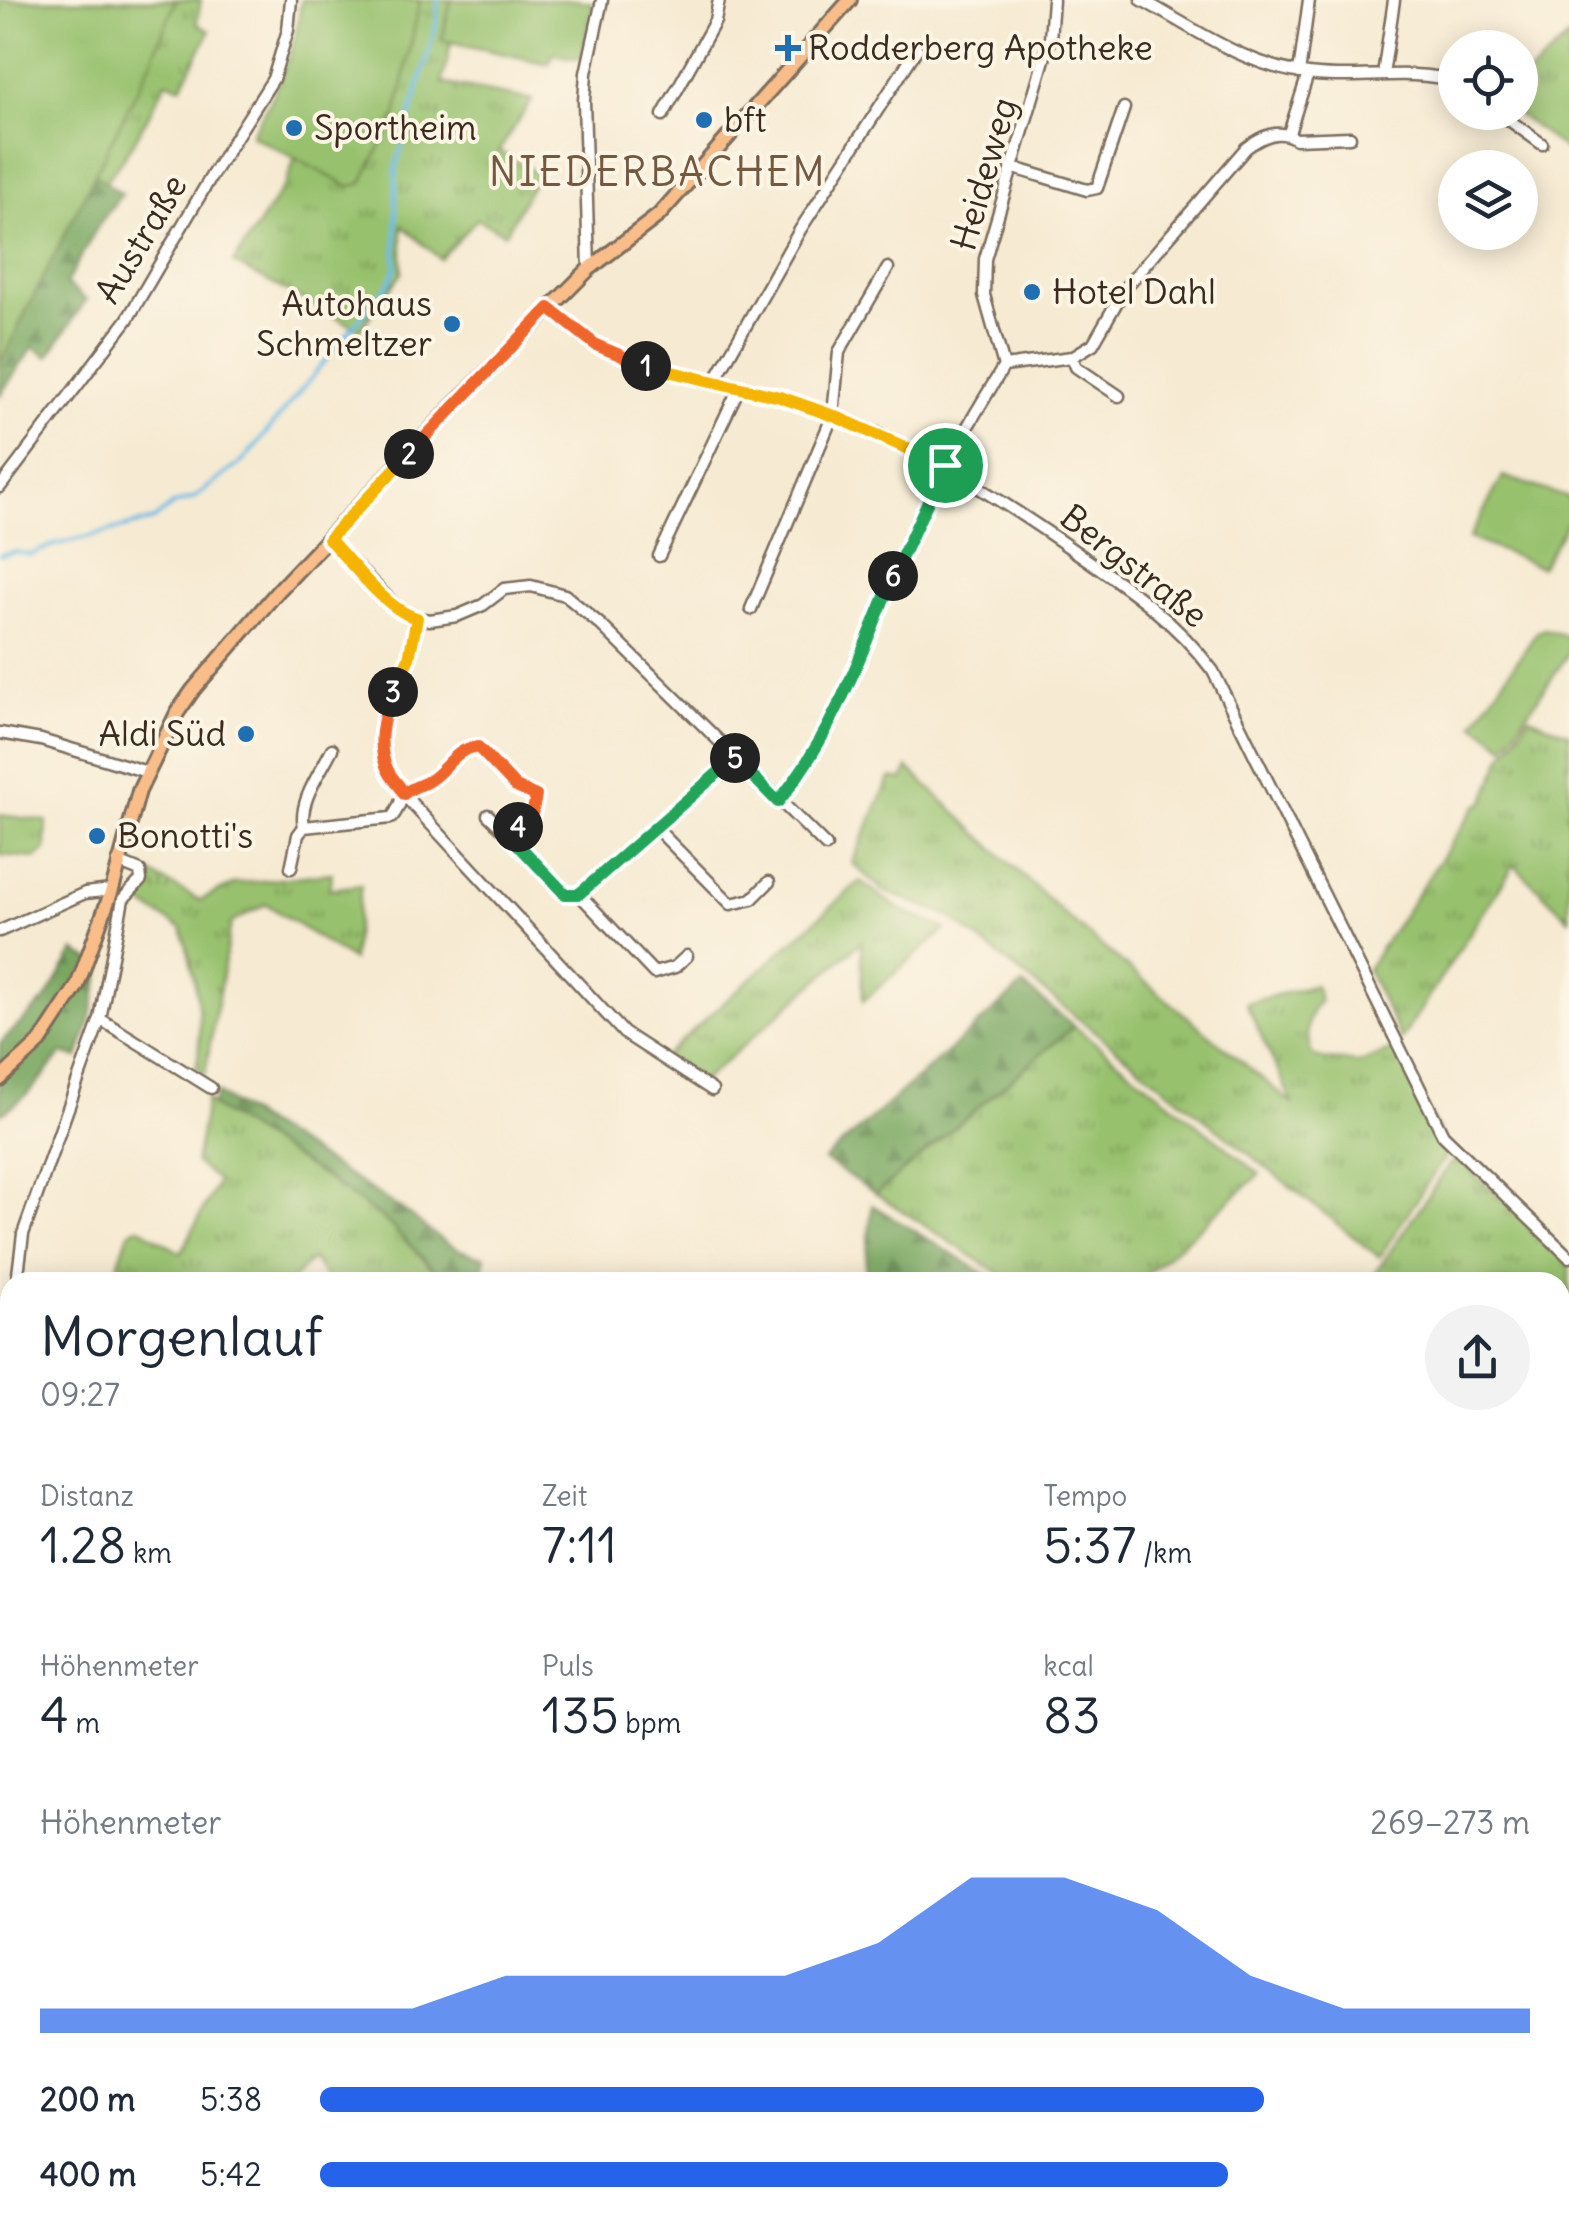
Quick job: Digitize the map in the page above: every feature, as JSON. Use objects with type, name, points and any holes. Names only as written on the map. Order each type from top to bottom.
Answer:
[{"type":"main road","points":[[0,1079],[40,1042],[78,986],[148,772],[193,690],[254,617],[549,308],[590,268],[659,216],[850,0]]},
{"type":"street","name":"Austraße","points":[[0,487],[126,320],[274,79],[292,0]]},
{"type":"street","points":[[590,268],[586,242],[584,102],[586,72],[602,0]]},
{"type":"street","points":[[663,116],[714,21],[718,0]]},
{"type":"street","name":"Heideweg","points":[[1004,366],[984,296],[985,259],[1050,39],[1053,0]]},
{"type":"street","points":[[1142,0],[1241,55],[1304,74],[1438,76]]},
{"type":"street","points":[[1289,134],[1304,74],[1309,0]]},
{"type":"street","points":[[1384,75],[1394,0]]},
{"type":"street","points":[[714,382],[800,230],[917,49]]},
{"type":"street","points":[[1011,167],[1087,190],[1097,188],[1124,108]]},
{"type":"street","points":[[1523,130],[1542,144]]},
{"type":"street","points":[[778,802],[805,769],[841,702],[912,533],[945,465],[1004,366],[1072,357],[1098,338],[1125,288],[1246,148],[1270,135],[1289,134],[1296,139],[1350,137]]},
{"type":"street","points":[[751,609],[834,416],[839,352],[888,268]]},
{"type":"street","name":"Bergstraße","points":[[549,308],[596,345],[635,363],[780,397],[834,416],[945,465],[1159,612],[1196,647],[1213,671],[1443,1135],[1569,1257]]},
{"type":"street","points":[[1072,357],[1076,368],[1119,396]]},
{"type":"street","points":[[659,556],[739,388]]},
{"type":"street","points":[[329,539],[406,616],[457,616],[483,605],[504,589],[531,586],[565,595],[601,625],[826,846]]},
{"type":"street","points":[[417,618],[409,658],[382,724],[384,762],[404,794],[624,1033],[712,1090]]},
{"type":"street","points":[[0,733],[41,740],[148,772]]},
{"type":"street","points":[[291,868],[298,835],[304,827],[391,818],[413,786],[427,782],[463,750],[478,747],[516,787],[536,796],[532,815],[509,835]]},
{"type":"street","points":[[304,827],[305,802],[332,749]]},
{"type":"street","points":[[488,815],[565,894],[579,894],[734,757]]},
{"type":"street","points":[[656,828],[731,904],[752,899],[769,882]]},
{"type":"street","points":[[18,1272],[23,1234],[100,1019],[122,899],[141,880],[140,871],[118,862]]},
{"type":"street","points":[[0,931],[85,893],[112,890]]},
{"type":"street","points":[[579,894],[654,973],[675,967],[687,956]]},
{"type":"street","points":[[100,1019],[212,1088]]},
{"type":"green space","points":[[0,0],[201,0],[197,24],[210,31],[181,87],[167,81],[134,142],[105,183],[11,117]]},
{"type":"green space","points":[[0,0],[176,0],[151,62],[0,363]]},
{"type":"green space","points":[[301,0],[420,0],[396,116],[361,184],[348,186],[251,135],[290,54]]},
{"type":"green space","points":[[420,0],[451,0],[442,40],[451,43],[442,83],[532,100],[499,151],[538,174],[505,234],[477,219],[440,259],[402,225],[402,273],[360,330],[233,263],[286,183],[295,158],[348,186],[396,116]]},
{"type":"green space","points":[[451,0],[593,3],[581,59],[552,54],[549,64],[442,40]]},
{"type":"green space","points":[[1569,37],[1569,153],[1538,130],[1538,65]]},
{"type":"green space","points":[[11,116],[122,194],[99,224],[66,284],[86,300],[48,357],[33,347],[0,395],[0,132]]},
{"type":"green space","points":[[1503,476],[1569,498],[1569,520],[1541,567],[1469,538]]},
{"type":"green space","points":[[1544,629],[1569,637],[1569,653],[1505,746],[1474,723],[1537,632]]},
{"type":"green space","points":[[1529,717],[1569,733],[1569,919],[1514,865],[1401,1040],[1367,969],[1476,806],[1484,802],[1502,758]]},
{"type":"green space","points":[[908,768],[1068,918],[1293,1104],[1246,1003],[1315,985],[1320,1001],[1308,1026],[1312,1055],[1358,1064],[1395,1049],[1449,1151],[1379,1257],[949,916],[883,891],[852,863],[890,778],[903,780]]},
{"type":"green space","points":[[0,815],[47,821],[46,849],[36,858],[0,855]]},
{"type":"green space","points":[[149,873],[200,900],[234,884],[332,873],[329,889],[361,885],[352,960],[266,904],[231,923],[205,1074],[196,1068],[197,999],[182,929],[138,902]]},
{"type":"green space","points":[[860,881],[899,909],[946,929],[863,1001],[861,942],[703,1081],[663,1057]]},
{"type":"green space","points":[[74,951],[102,966],[78,1058],[62,1053],[26,1095],[0,1114],[0,1043],[47,998]]},
{"type":"green space","points":[[1023,985],[1074,1026],[876,1194],[824,1160]]},
{"type":"green space","points":[[1074,1026],[1260,1174],[1149,1272],[997,1272],[876,1194]]},
{"type":"green space","points":[[217,1093],[393,1204],[447,1243],[485,1257],[483,1272],[436,1272],[387,1222],[212,1106]]},
{"type":"green space","points":[[207,1098],[212,1106],[387,1222],[436,1272],[322,1272],[312,1259],[300,1272],[115,1272],[129,1233],[139,1227],[181,1253],[218,1181],[195,1163]]},
{"type":"green space","points":[[1458,1159],[1569,1262],[1569,1272],[1376,1272],[1451,1162]]},
{"type":"green space","points":[[872,1205],[982,1272],[865,1272]]},
{"type":"waterway","points":[[0,555],[30,555],[154,520],[173,505],[194,498],[243,461],[390,282],[396,267],[396,167],[437,22],[438,0]]},
{"type":"place","name":"Rodderberg Apotheke","points":[[788,48]]},
{"type":"place","name":"bft","points":[[704,120]]},
{"type":"place","name":"Sportheim","points":[[294,128]]},
{"type":"place","name":"Hotel Dahl","points":[[1032,292]]},
{"type":"place","name":"Autohaus Schmeltzer","points":[[452,324]]},
{"type":"place","name":"Aldi Süd","points":[[246,734]]},
{"type":"place","name":"Bonotti's","points":[[97,836]]},
{"type":"district","name":"NIEDERBACHEM","points":[[658,172]]},
{"type":"route","points":[[549,308],[596,345],[635,363],[780,397],[834,416],[945,465],[841,702],[805,769],[778,802],[734,757],[656,828],[572,896],[565,894],[509,835],[532,815],[536,796],[516,787],[478,747],[463,750],[427,782],[404,794],[392,778],[384,762],[382,724],[409,658],[417,618],[406,616],[388,601],[329,539],[549,308]]}]
